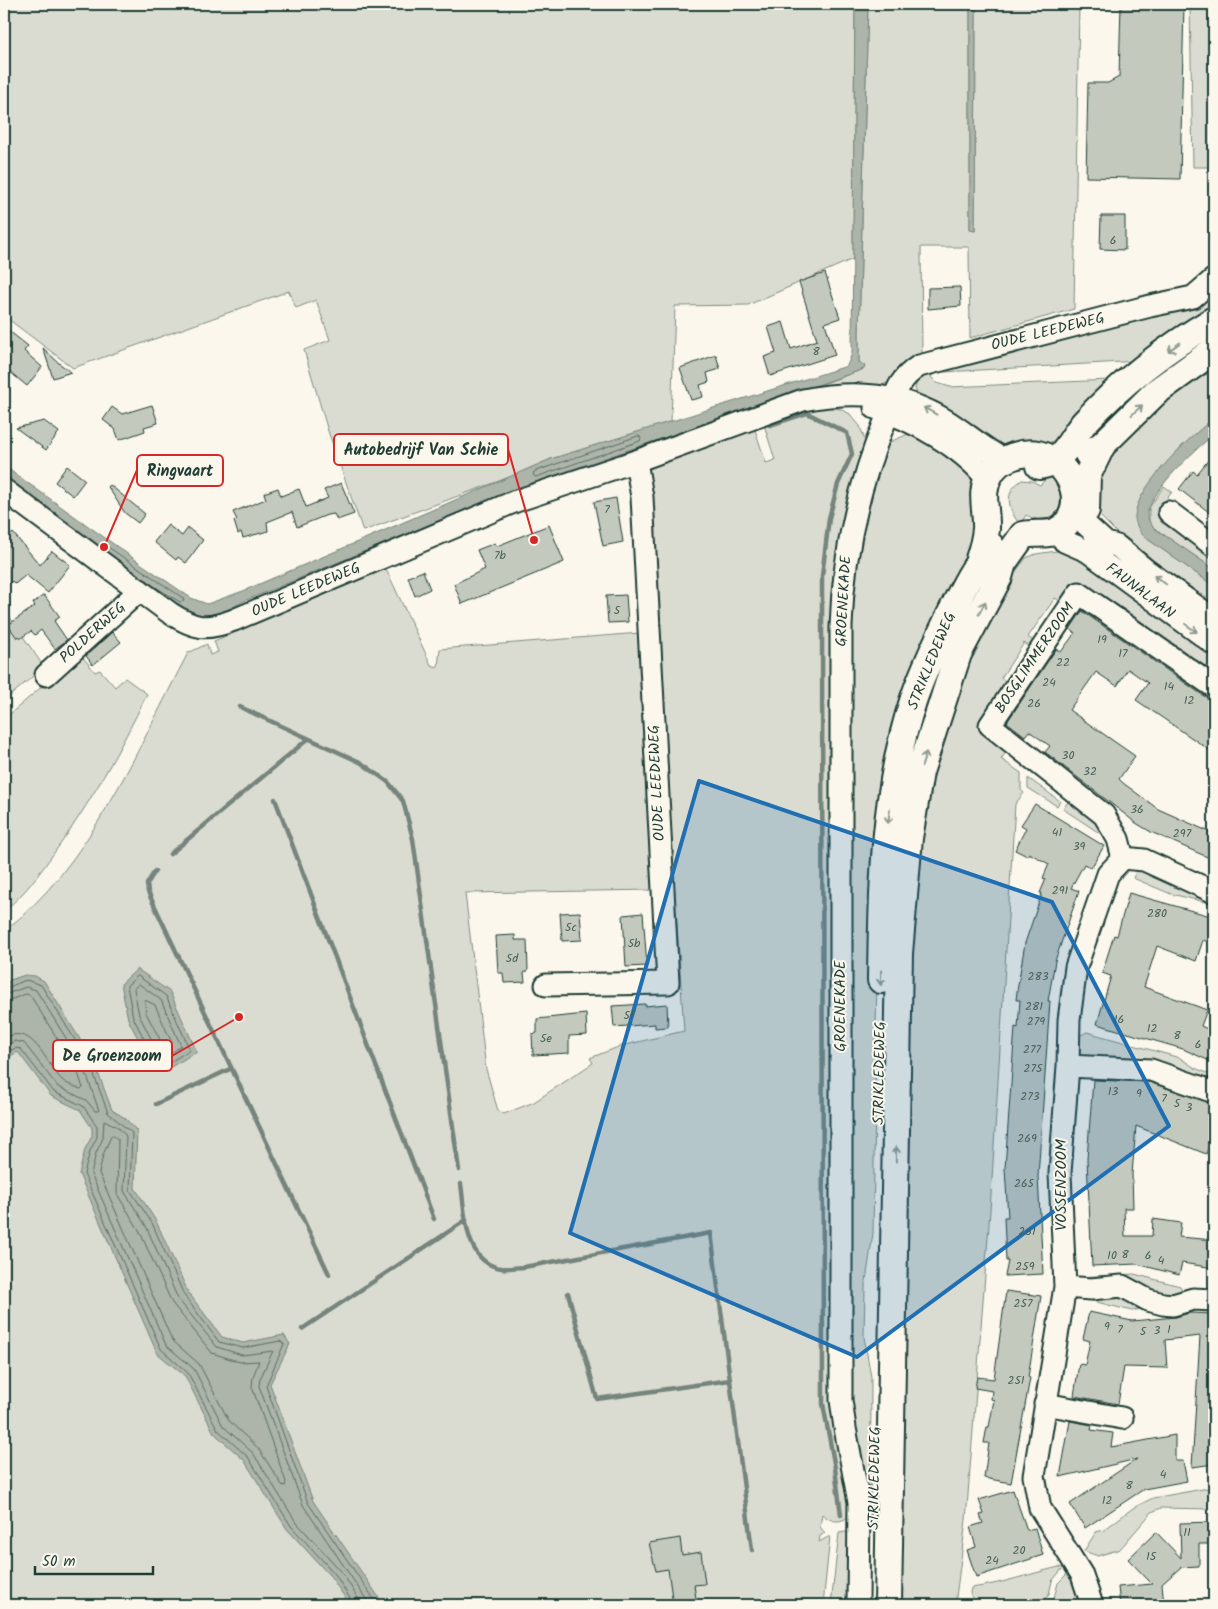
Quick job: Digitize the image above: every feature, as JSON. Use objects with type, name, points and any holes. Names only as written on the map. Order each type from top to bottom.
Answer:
[{"type":"main road","points":[[992,484],[1013,469],[1026,465],[1044,466],[1049,458],[1076,438],[1083,424],[1124,385],[1172,348],[1214,320]]},
{"type":"main road","points":[[1079,482],[1049,458],[1022,454],[998,463],[992,484],[995,503],[1008,533],[1048,546],[1064,541],[1077,530],[1080,515],[1079,482],[1102,445],[1156,392],[1214,350]]},
{"type":"main road","points":[[1008,533],[1049,534],[1057,531],[1069,520],[1080,515]]},
{"type":"main road","name":"STRIKLEDEWEG","points":[[873,1605],[882,899],[887,830],[896,768],[914,698],[936,644],[979,559],[1008,533]]},
{"type":"main road","name":"STRIKLEDEWEG","points":[[888,1605],[899,953],[908,838],[920,772],[958,654],[998,577],[1011,567],[1008,533]]},
{"type":"street","name":"OUDE LEEDEWEG","points":[[891,405],[904,375],[919,366],[1150,306],[1193,297],[1214,279]]},
{"type":"street","name":"OUDE LEEDEWEG","points":[[4,490],[189,625],[203,627],[224,624],[516,500],[636,461],[803,400],[842,396],[891,405],[922,407],[1003,460]]},
{"type":"street","name":"OUDE LEEDEWEG","points":[[891,405],[974,466],[992,484]]},
{"type":"street","name":"GROENEKADE","points":[[858,1605],[859,1502],[844,1428],[841,1400],[842,583],[854,514],[875,446],[891,405]]},
{"type":"street","name":"OUDE LEEDEWEG","points":[[546,985],[668,983],[642,498],[636,461]]},
{"type":"street","points":[[1169,512],[1214,546]]},
{"type":"street","name":"FAUNALAAN","points":[[1080,515],[1106,543],[1117,546],[1146,570],[1214,619]]},
{"type":"street","name":"FAUNALAAN","points":[[1064,541],[1087,551],[1214,644]]},
{"type":"street","name":"POLDERWEG","points":[[46,675],[140,590]]},
{"type":"street","name":"BOSGLIMMERZOOM","points":[[1123,858],[1118,839],[1104,815],[990,725],[1079,593],[1214,687]]},
{"type":"street","points":[[1123,858],[1144,860],[1214,892]]},
{"type":"street","name":"VOSSENZOOM","points":[[1092,1605],[1082,1575],[1040,1508],[1034,1476],[1065,1287],[1060,1173],[1068,1066],[1069,1020],[1076,967],[1108,874],[1123,858]]},
{"type":"street","points":[[1068,1066],[1151,1070],[1214,1092]]},
{"type":"street","points":[[1065,1287],[1091,1289],[1122,1286],[1148,1300],[1163,1304],[1173,1304],[1193,1299],[1214,1300]]},
{"type":"street","points":[[1045,1404],[1122,1418]]},
{"type":"highlighted area","points":[[699,781],[1052,902],[1169,1126],[857,1357],[570,1233]]},
{"type":"shaded area","points":[[4,4],[855,4],[853,259],[748,305],[675,306],[671,422],[551,459],[510,477],[363,531],[328,431],[304,350],[330,340],[316,300],[296,308],[289,291],[73,368],[4,316]]},
{"type":"shaded area","points":[[868,4],[970,4],[970,230],[975,231],[976,4],[1079,4],[1074,309],[970,338],[969,247],[921,247],[922,358],[902,364],[887,383],[882,385],[841,384],[818,389],[817,386],[864,369],[864,366],[859,362],[859,333]]},
{"type":"shaded area","points":[[1190,4],[1214,4],[1214,167],[1193,167]]},
{"type":"shaded area","points":[[1214,287],[1214,310],[1173,337],[1169,333],[1131,361],[944,372],[943,367],[1136,312],[1184,310]]},
{"type":"shaded area","points":[[930,370],[933,375],[931,377],[937,383],[950,387],[1110,380],[1057,438],[1043,447],[998,448],[918,395],[915,389],[918,377]]},
{"type":"shaded area","points":[[1214,374],[1214,418],[1179,449],[1135,516],[1138,528],[1146,538],[1214,586],[1214,610],[1141,557],[1095,511],[1097,468],[1148,415],[1201,375]]},
{"type":"shaded area","points":[[805,407],[841,409],[850,414],[860,426],[865,441],[865,449],[842,526],[853,1513],[841,1521],[833,1521],[822,1514],[820,1527],[825,1533],[820,1536],[819,1542],[830,1536],[823,1605],[4,1605],[4,1008],[10,980],[6,984],[4,931],[34,904],[62,874],[87,839],[131,765],[188,653],[207,644],[210,655],[218,652],[214,641],[386,569],[431,665],[438,667],[440,649],[640,633],[655,890],[465,893],[486,1069],[498,1111],[504,1114],[534,1102],[593,1063],[590,1058],[621,1046],[684,1031],[647,469],[750,426],[755,430],[766,463],[775,460],[765,428],[767,420]]},
{"type":"shaded area","points":[[913,432],[973,471],[980,535],[928,638],[877,967],[873,1233],[865,1288],[864,1337],[871,1377],[870,1571],[864,1574],[851,1430],[850,595],[858,536],[885,448],[892,441]]},
{"type":"shaded area","points":[[1050,475],[1060,492],[1058,511],[1047,519],[1035,519],[1026,515],[1020,525],[1010,507],[1009,501],[1012,490],[1022,480],[1032,481],[1040,485]]},
{"type":"shaded area","points":[[1164,486],[1172,492],[1159,509],[1158,515],[1161,522],[1214,558],[1214,569],[1154,528],[1149,521],[1149,508]]},
{"type":"shaded area","points":[[1063,550],[1072,551],[1181,626],[1194,643],[1214,657],[1214,672],[1103,595],[1093,593],[1064,604],[1055,598],[1028,637],[1036,643],[1033,649],[1024,643],[1001,678],[1009,684],[981,722],[983,733],[1008,749],[1001,759],[1021,773],[1021,790],[1024,793],[1015,804],[990,1211],[966,1520],[955,1605],[897,1605],[913,895],[936,748],[970,653],[1008,582],[1026,558],[1036,554]]},
{"type":"shaded area","points":[[9,616],[44,667],[4,701],[4,620]]},
{"type":"shaded area","points":[[80,654],[95,672],[100,670],[115,687],[125,678],[147,694],[93,795],[68,834],[25,891],[4,911],[4,719]]},
{"type":"shaded area","points":[[1028,778],[1060,801],[1057,806],[1028,788]]},
{"type":"shaded area","points":[[1072,796],[1101,820],[1110,840],[1063,809]]},
{"type":"shaded area","points":[[1139,865],[1214,899],[1214,904],[1171,894],[1133,878]]},
{"type":"shaded area","points":[[1087,1032],[1180,1058],[1195,1068],[1214,1076],[1214,1087],[1078,1056],[1079,1036]]},
{"type":"shaded area","points":[[1134,1274],[1180,1286],[1186,1296],[1079,1283],[1077,1277]]},
{"type":"shaded area","points":[[1119,1292],[1145,1308],[1132,1311],[1073,1296]]},
{"type":"shaded area","points":[[1214,1487],[1214,1509],[1161,1508],[1152,1512],[1120,1549],[1098,1556],[1084,1551],[1096,1532],[1104,1530],[1133,1508],[1153,1498]]},
{"type":"shaded area","points":[[839,1533],[851,1533],[849,1605],[831,1605]]},
{"type":"shaded area","points":[[1059,1567],[1063,1568],[1052,1581],[1049,1594],[1045,1600],[1035,1601],[1036,1605],[975,1605],[970,1593],[971,1588]]},
{"type":"shaded area","points":[[1071,1570],[1084,1604],[1052,1605],[1058,1583]]},
{"type":"water","points":[[855,4],[868,4],[859,333],[859,362],[865,366],[864,369],[524,486],[244,601],[221,613],[208,616],[182,609],[4,482],[4,466],[191,598],[207,604],[243,591],[551,459],[847,366],[852,353]]},
{"type":"water","points":[[970,4],[976,4],[975,231],[970,230]]},
{"type":"water","points":[[1214,418],[1214,434],[1166,481],[1147,513],[1149,521],[1154,528],[1214,569],[1214,586],[1146,538],[1136,524],[1135,518],[1137,506],[1154,478],[1179,449]]},
{"type":"water","points":[[137,969],[170,992],[197,1052],[167,1069],[151,1064],[128,1019],[121,984]]},
{"type":"water","points":[[25,975],[35,976],[44,981],[94,1062],[112,1110],[125,1118],[137,1131],[135,1188],[156,1221],[188,1292],[222,1337],[243,1343],[284,1335],[290,1344],[270,1384],[313,1501],[384,1605],[350,1605],[331,1577],[287,1529],[244,1460],[214,1433],[185,1376],[157,1353],[79,1174],[85,1149],[92,1136],[92,1128],[80,1110],[51,1096],[18,1052],[4,1059],[4,986],[10,980]]},
{"type":"building","points":[[1121,4],[1184,4],[1180,179],[1086,177],[1088,83],[1108,83],[1119,77]]},
{"type":"building","points":[[1101,216],[1125,216],[1125,250],[1100,249]]},
{"type":"building","points":[[825,273],[840,318],[825,323],[835,355],[770,376],[764,357],[776,353],[768,327],[783,322],[791,349],[817,340],[799,282]]},
{"type":"building","points":[[960,287],[961,306],[928,309],[928,288]]},
{"type":"building","points":[[4,327],[28,346],[24,351],[42,367],[27,386],[4,367]]},
{"type":"building","points":[[43,348],[60,364],[71,372],[53,378]]},
{"type":"building","points":[[716,355],[720,369],[707,373],[709,382],[700,385],[703,397],[691,400],[680,368]]},
{"type":"building","points":[[152,405],[158,423],[144,427],[145,431],[119,440],[115,429],[103,420],[112,407],[122,414]]},
{"type":"building","points":[[44,421],[59,432],[46,450],[16,428]]},
{"type":"building","points":[[1214,453],[1214,516],[1179,489],[1193,471],[1197,474]]},
{"type":"building","points":[[67,466],[85,480],[73,496],[55,482]]},
{"type":"building","points":[[341,483],[354,514],[337,520],[334,514],[327,515],[297,527],[292,512],[267,522],[268,531],[243,538],[241,532],[238,534],[234,521],[237,520],[233,512],[266,499],[264,493],[278,488],[281,496],[299,489],[306,507],[328,498],[324,490]]},
{"type":"building","points":[[110,485],[145,514],[138,523],[125,513],[108,487]]},
{"type":"building","points":[[616,498],[623,542],[603,546],[594,502]]},
{"type":"building","points":[[168,525],[182,536],[188,528],[203,540],[186,563],[178,557],[176,560],[154,542]]},
{"type":"building","points":[[549,525],[564,562],[462,604],[454,584],[485,569],[477,550],[495,543],[497,546]]},
{"type":"building","points":[[13,533],[40,565],[52,551],[70,565],[48,593],[26,575],[15,584],[12,581],[4,588],[4,541]]},
{"type":"building","points":[[423,571],[430,589],[415,596],[408,577]]},
{"type":"building","points":[[44,595],[60,617],[54,621],[67,640],[55,649],[41,630],[35,635],[31,631],[21,638],[19,636],[17,638],[8,625],[35,606],[33,603]]},
{"type":"building","points":[[626,595],[628,622],[608,623],[606,596]]},
{"type":"building","points":[[1082,611],[1214,703],[1214,753],[1136,700],[1148,683],[1128,669],[1117,686],[1096,672],[1069,710],[1135,756],[1119,779],[1123,783],[1158,809],[1214,834],[1214,860],[1151,832],[1136,823],[1045,752],[1050,746],[1029,731],[1025,736],[1007,722],[1056,649],[1061,652],[1075,633],[1070,629]]},
{"type":"building","points":[[112,632],[121,642],[93,665],[86,656]]},
{"type":"building","points":[[1035,804],[1104,846],[1091,868],[1084,864],[1071,888],[1079,891],[1055,961],[1048,1001],[1050,1001],[1038,1176],[1043,1274],[1005,1276],[1008,1261],[1006,1261],[1004,1217],[1008,1217],[1005,1168],[1015,1027],[1018,1028],[1020,1000],[1016,1000],[1025,943],[1042,893],[1040,893],[1046,879],[1043,878],[1049,864],[1029,853],[1027,856],[1015,850],[1026,828],[1021,825]]},
{"type":"building","points":[[1129,893],[1214,917],[1208,942],[1203,940],[1196,961],[1157,946],[1144,987],[1207,1010],[1201,1026],[1214,1032],[1214,1063],[1183,1049],[1097,1024],[1111,976],[1102,973],[1114,935],[1117,936]]},
{"type":"building","points":[[580,912],[582,940],[562,941],[560,913]]},
{"type":"building","points":[[643,913],[647,966],[626,967],[623,915]]},
{"type":"building","points":[[515,935],[515,940],[527,940],[528,971],[524,973],[525,982],[504,983],[503,973],[498,973],[496,936]]},
{"type":"building","points":[[645,1004],[645,1006],[667,1004],[668,1027],[655,1028],[655,1024],[614,1027],[612,1006]]},
{"type":"building","points":[[586,1014],[587,1035],[569,1036],[569,1053],[533,1055],[532,1034],[537,1033],[537,1019]]},
{"type":"building","points":[[1093,1080],[1149,1082],[1213,1104],[1207,1120],[1214,1123],[1214,1132],[1206,1154],[1136,1126],[1132,1174],[1133,1208],[1124,1208],[1125,1236],[1152,1236],[1153,1219],[1181,1223],[1179,1237],[1214,1240],[1214,1268],[1182,1263],[1179,1275],[1137,1264],[1092,1266],[1087,1159]]},
{"type":"building","points":[[1006,1291],[1041,1296],[1028,1377],[1030,1378],[1011,1483],[984,1478],[989,1443],[984,1443],[994,1400],[991,1399],[992,1391],[975,1388],[977,1377],[994,1379]]},
{"type":"building","points":[[1089,1312],[1132,1321],[1176,1317],[1189,1313],[1214,1314],[1214,1464],[1192,1467],[1200,1336],[1165,1340],[1167,1368],[1124,1367],[1118,1404],[1074,1396],[1079,1364],[1085,1365],[1090,1341],[1083,1339]]},
{"type":"building","points":[[1070,1421],[1092,1425],[1091,1430],[1113,1433],[1111,1447],[1175,1435],[1175,1461],[1183,1461],[1187,1481],[1144,1489],[1085,1528],[1070,1504],[1137,1459],[1060,1477]]},
{"type":"building","points":[[1013,1490],[1027,1530],[1035,1528],[1043,1555],[976,1577],[967,1550],[976,1547],[970,1527],[983,1523],[980,1515],[984,1514],[979,1500]]},
{"type":"building","points":[[1214,1522],[1214,1544],[1199,1544],[1199,1566],[1181,1567],[1162,1584],[1164,1605],[1120,1605],[1118,1587],[1152,1584],[1128,1559],[1156,1532],[1181,1558],[1180,1523]]},
{"type":"building","points":[[680,1538],[682,1555],[701,1552],[705,1584],[694,1585],[697,1605],[673,1605],[668,1569],[656,1571],[649,1543]]},
{"type":"waterway","points":[[770,425],[807,413],[847,433],[852,454],[838,484],[829,518],[822,576],[823,1404],[835,1468],[841,1515]]},
{"type":"waterway","points":[[240,707],[360,762],[388,782],[403,801],[413,839],[459,1170]]},
{"type":"waterway","points":[[170,854],[308,739]]},
{"type":"waterway","points":[[275,799],[434,1219]]},
{"type":"waterway","points":[[155,871],[147,884],[148,892],[329,1274]]},
{"type":"waterway","points":[[156,1104],[230,1069]]},
{"type":"waterway","points":[[461,1184],[466,1221],[473,1246],[480,1257],[489,1264],[501,1268],[524,1267],[711,1233],[730,1380]]},
{"type":"waterway","points":[[302,1329],[466,1220]]},
{"type":"waterway","points":[[568,1293],[597,1399],[730,1380],[752,1550]]},
{"type":"place","name":"Autobedrijf Van Schie","points":[[534,540]]},
{"type":"place","name":"Ringvaart","points":[[104,547]]},
{"type":"place","name":"De Groenzoom","points":[[239,1017]]}]
